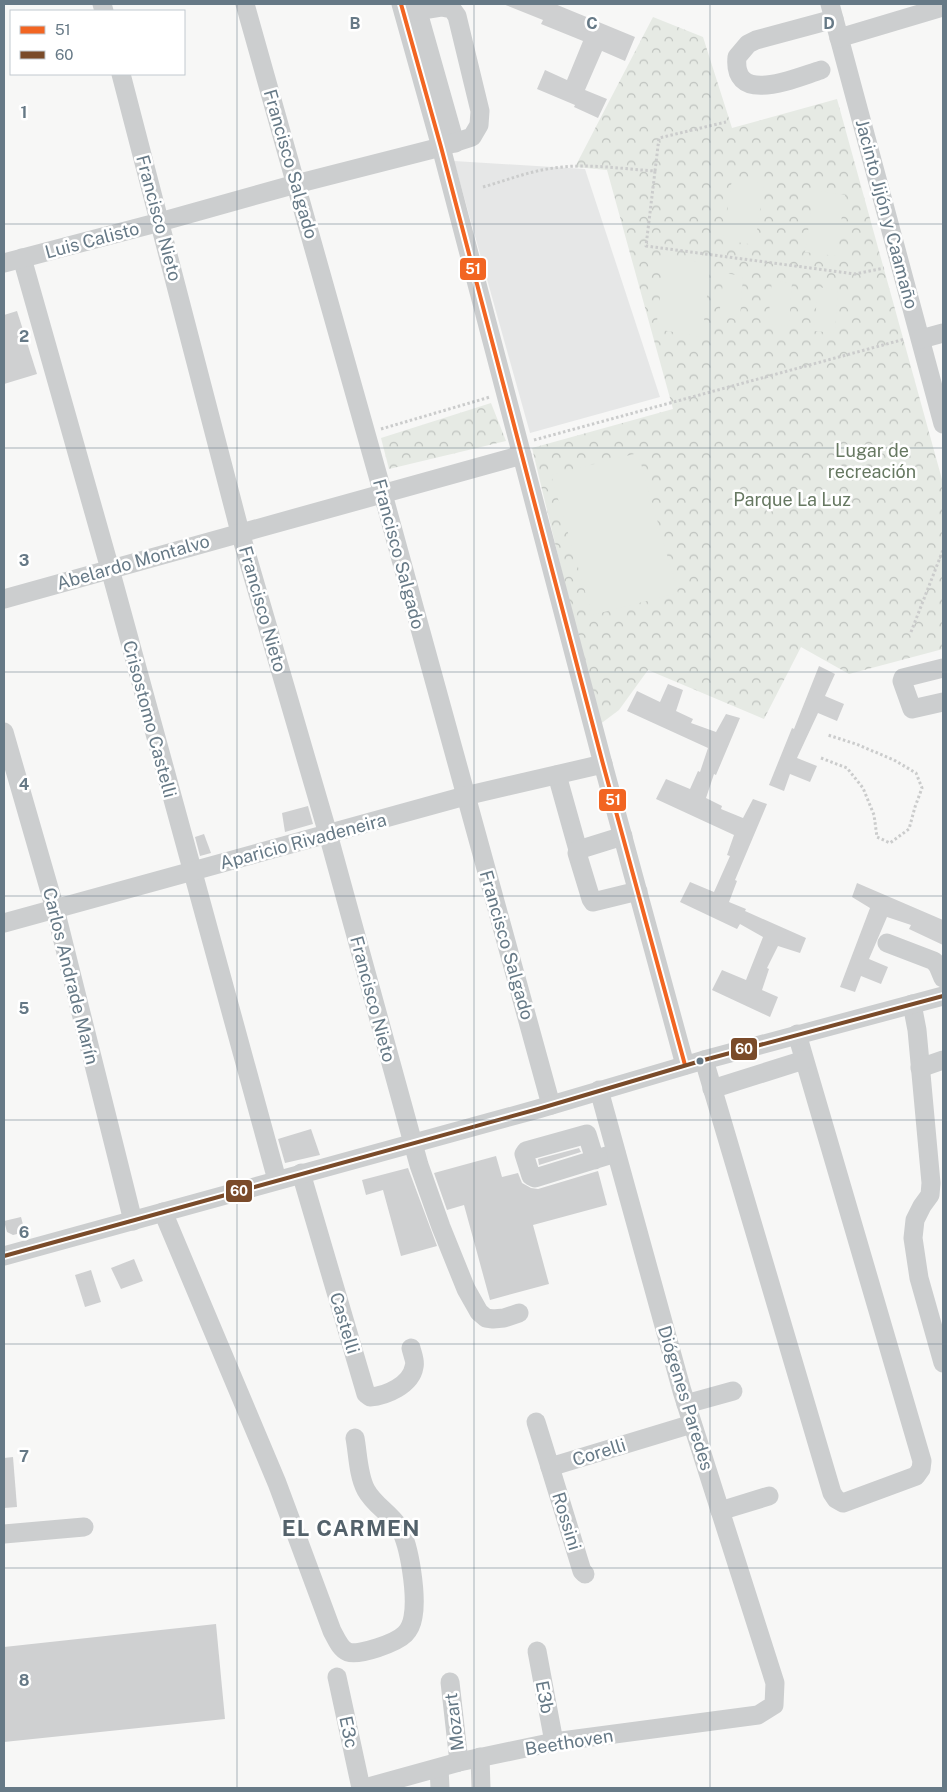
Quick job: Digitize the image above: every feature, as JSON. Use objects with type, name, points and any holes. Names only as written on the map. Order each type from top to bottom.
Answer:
[{"type":"street","name":"Francisco Salgado","points":[[245,4],[383,494],[551,1105]]},
{"type":"street","name":"Luis Calisto","points":[[4,263],[472,137],[476,132],[480,111],[457,16],[452,9],[440,6],[408,10]]},
{"type":"street","points":[[821,70],[766,87],[754,86],[744,81],[740,75],[737,68],[737,57],[748,44],[756,40],[842,28],[943,7]]},
{"type":"street","points":[[408,10],[448,145],[603,764],[685,1065]]},
{"type":"street","name":"Jacinto Jijón y Caamaño","points":[[842,28],[915,338],[939,393],[943,424]]},
{"type":"street","name":"Francisco Nieto","points":[[121,75],[240,532],[328,834],[412,1143],[441,1227],[466,1289],[479,1312],[486,1318],[492,1319],[504,1318],[519,1313]]},
{"type":"street","name":"Crisostomo Castelli","points":[[22,258],[110,569],[191,872],[277,1180]]},
{"type":"street","points":[[915,338],[943,333]]},
{"type":"street","name":"Abelardo Montalvo","points":[[4,599],[240,532],[383,494],[524,449]]},
{"type":"street","points":[[943,668],[903,678],[902,681],[912,709],[943,702]]},
{"type":"street","name":"Carlos Andrade Marín","points":[[4,732],[55,909],[133,1221]]},
{"type":"street","name":"Aparicio Rivadeneira","points":[[4,923],[465,796],[603,764]]},
{"type":"street","points":[[557,774],[591,900],[593,902],[638,891]]},
{"type":"street","points":[[578,850],[623,836]]},
{"type":"street","points":[[887,944],[934,961],[943,978]]},
{"type":"street","points":[[4,1256],[551,1105],[685,1065],[943,996]]},
{"type":"street","points":[[912,1004],[917,1030],[931,1184],[930,1195],[915,1220],[912,1238],[919,1278],[943,1363]]},
{"type":"street","points":[[704,1060],[832,1493],[836,1499],[843,1503],[916,1476],[921,1469],[922,1461],[797,1034]]},
{"type":"street","points":[[712,1089],[804,1060]]},
{"type":"street","points":[[920,1068],[943,1060]]},
{"type":"street","name":"Diógenes Paredes","points":[[599,1090],[686,1404],[776,1683],[774,1704]]},
{"type":"street","points":[[595,1160],[616,1153]]},
{"type":"street","name":"Castelli","points":[[301,1173],[366,1394],[370,1397],[386,1394],[409,1380],[415,1366],[411,1348]]},
{"type":"street","points":[[163,1212],[277,1483],[332,1631],[340,1646],[347,1652],[356,1653],[392,1642],[406,1634],[410,1625],[414,1603],[413,1581],[404,1537],[399,1526],[365,1489],[355,1438]]},
{"type":"street","points":[[686,1404],[733,1391]]},
{"type":"street","name":"Corelli","points":[[536,1422],[550,1467],[692,1424]]},
{"type":"street","name":"Rossini","points":[[550,1467],[582,1571],[585,1574]]},
{"type":"street","points":[[720,1511],[768,1496]]},
{"type":"street","points":[[4,1534],[84,1527]]},
{"type":"street","name":"E3b","points":[[537,1651],[554,1742]]},
{"type":"street","name":"E3c","points":[[337,1677],[361,1788]]},
{"type":"street","name":"Mozart","points":[[450,1682],[459,1762]]},
{"type":"street","name":"Beethoven","points":[[364,1788],[459,1762],[554,1742],[758,1715],[774,1704]]},
{"type":"street","points":[[480,1757],[481,1788]]},
{"type":"street","points":[[439,1768],[440,1788]]},
{"type":"path","points":[[726,122],[659,138],[646,246],[855,274],[889,267]]},
{"type":"path","points":[[484,187],[534,172],[556,168],[582,166],[654,171]]},
{"type":"path","points":[[524,449],[915,338]]},
{"type":"path","points":[[375,431],[498,395]]},
{"type":"path","points":[[912,632],[943,550]]},
{"type":"path","points":[[821,758],[847,768],[864,788],[874,814],[877,837],[890,843],[909,829],[922,788],[916,773],[894,760],[856,744],[828,735]]},
{"type":"shaded area","points":[[454,161],[585,169],[660,397],[530,433]]},
{"type":"green space","name":"Parque La Luz","points":[[653,17],[703,37],[732,128],[837,99],[943,483],[943,649],[849,674],[801,647],[764,719],[648,670],[619,710],[599,725],[532,448],[673,409],[607,170],[575,167]]},
{"type":"green space","points":[[732,179],[764,183],[755,245],[723,240]]},
{"type":"green space","points":[[814,190],[845,195],[836,256],[805,252]]},
{"type":"green space","points":[[665,256],[711,264],[702,337],[656,329]]},
{"type":"green space","points":[[724,273],[743,276],[740,319],[719,317]]},
{"type":"green space","points":[[772,280],[792,283],[789,326],[768,324]]},
{"type":"green space","points":[[818,287],[838,290],[835,333],[814,331]]},
{"type":"green space","points":[[491,403],[506,441],[389,469],[381,438]]},
{"type":"green space","points":[[638,453],[678,593],[592,615],[551,475]]},
{"type":"building","points":[[503,4],[555,4],[635,37],[625,61],[602,51],[585,90],[607,99],[598,118],[574,107],[575,105],[537,89],[545,70],[567,80],[583,41],[541,24],[543,20]]},
{"type":"building","points":[[17,311],[37,374],[4,384],[4,315]]},
{"type":"building","points":[[819,666],[835,674],[825,696],[844,704],[837,721],[818,713],[797,758],[817,766],[810,782],[790,774],[784,791],[769,785]]},
{"type":"building","points":[[668,684],[683,690],[676,711],[693,719],[691,723],[716,732],[726,714],[740,718],[716,775],[714,774],[706,798],[722,806],[721,809],[743,818],[753,799],[767,804],[735,880],[737,881],[729,902],[806,938],[800,953],[778,946],[767,968],[769,969],[762,990],[778,997],[770,1017],[712,990],[722,970],[746,980],[763,937],[740,924],[737,929],[680,902],[690,882],[714,892],[730,856],[727,855],[734,835],[656,799],[666,779],[690,789],[698,771],[700,772],[708,748],[627,711],[637,691],[660,702]]},
{"type":"building","points":[[308,806],[313,824],[285,832],[282,813]]},
{"type":"building","points":[[204,834],[211,853],[200,856],[195,837]]},
{"type":"building","points":[[857,883],[943,920],[943,945],[909,929],[911,925],[887,917],[869,959],[888,967],[881,984],[861,976],[855,992],[840,987],[870,908],[852,897]]},
{"type":"building","points":[[311,1129],[320,1155],[285,1163],[278,1139]]},
{"type":"building","points":[[579,1148],[581,1152],[539,1165],[538,1159]]},
{"type":"building","points":[[496,1156],[502,1177],[518,1173],[522,1183],[531,1188],[538,1189],[598,1171],[607,1205],[533,1225],[549,1284],[490,1300],[464,1205],[447,1210],[434,1173]]},
{"type":"building","points":[[408,1168],[437,1246],[401,1256],[383,1190],[366,1195],[362,1180]]},
{"type":"building","points":[[21,1217],[25,1232],[13,1235],[7,1232],[4,1221]]},
{"type":"building","points":[[134,1259],[143,1281],[121,1289],[111,1268]]},
{"type":"building","points":[[91,1270],[101,1302],[85,1307],[75,1275]]},
{"type":"building","points":[[13,1457],[17,1507],[4,1508],[4,1458]]},
{"type":"building","points":[[216,1624],[225,1719],[4,1742],[4,1647]]},
{"type":"transit line","name":"51","points":[[401,4],[441,147],[603,764],[685,1065]]},
{"type":"transit line","name":"60","points":[[4,1256],[538,1109],[704,1060],[943,996]]},
{"type":"district","name":"EL CARMEN","points":[[351,1528]]},
{"type":"park label","name":"Lugar de recreación","points":[[872,460]]}]
